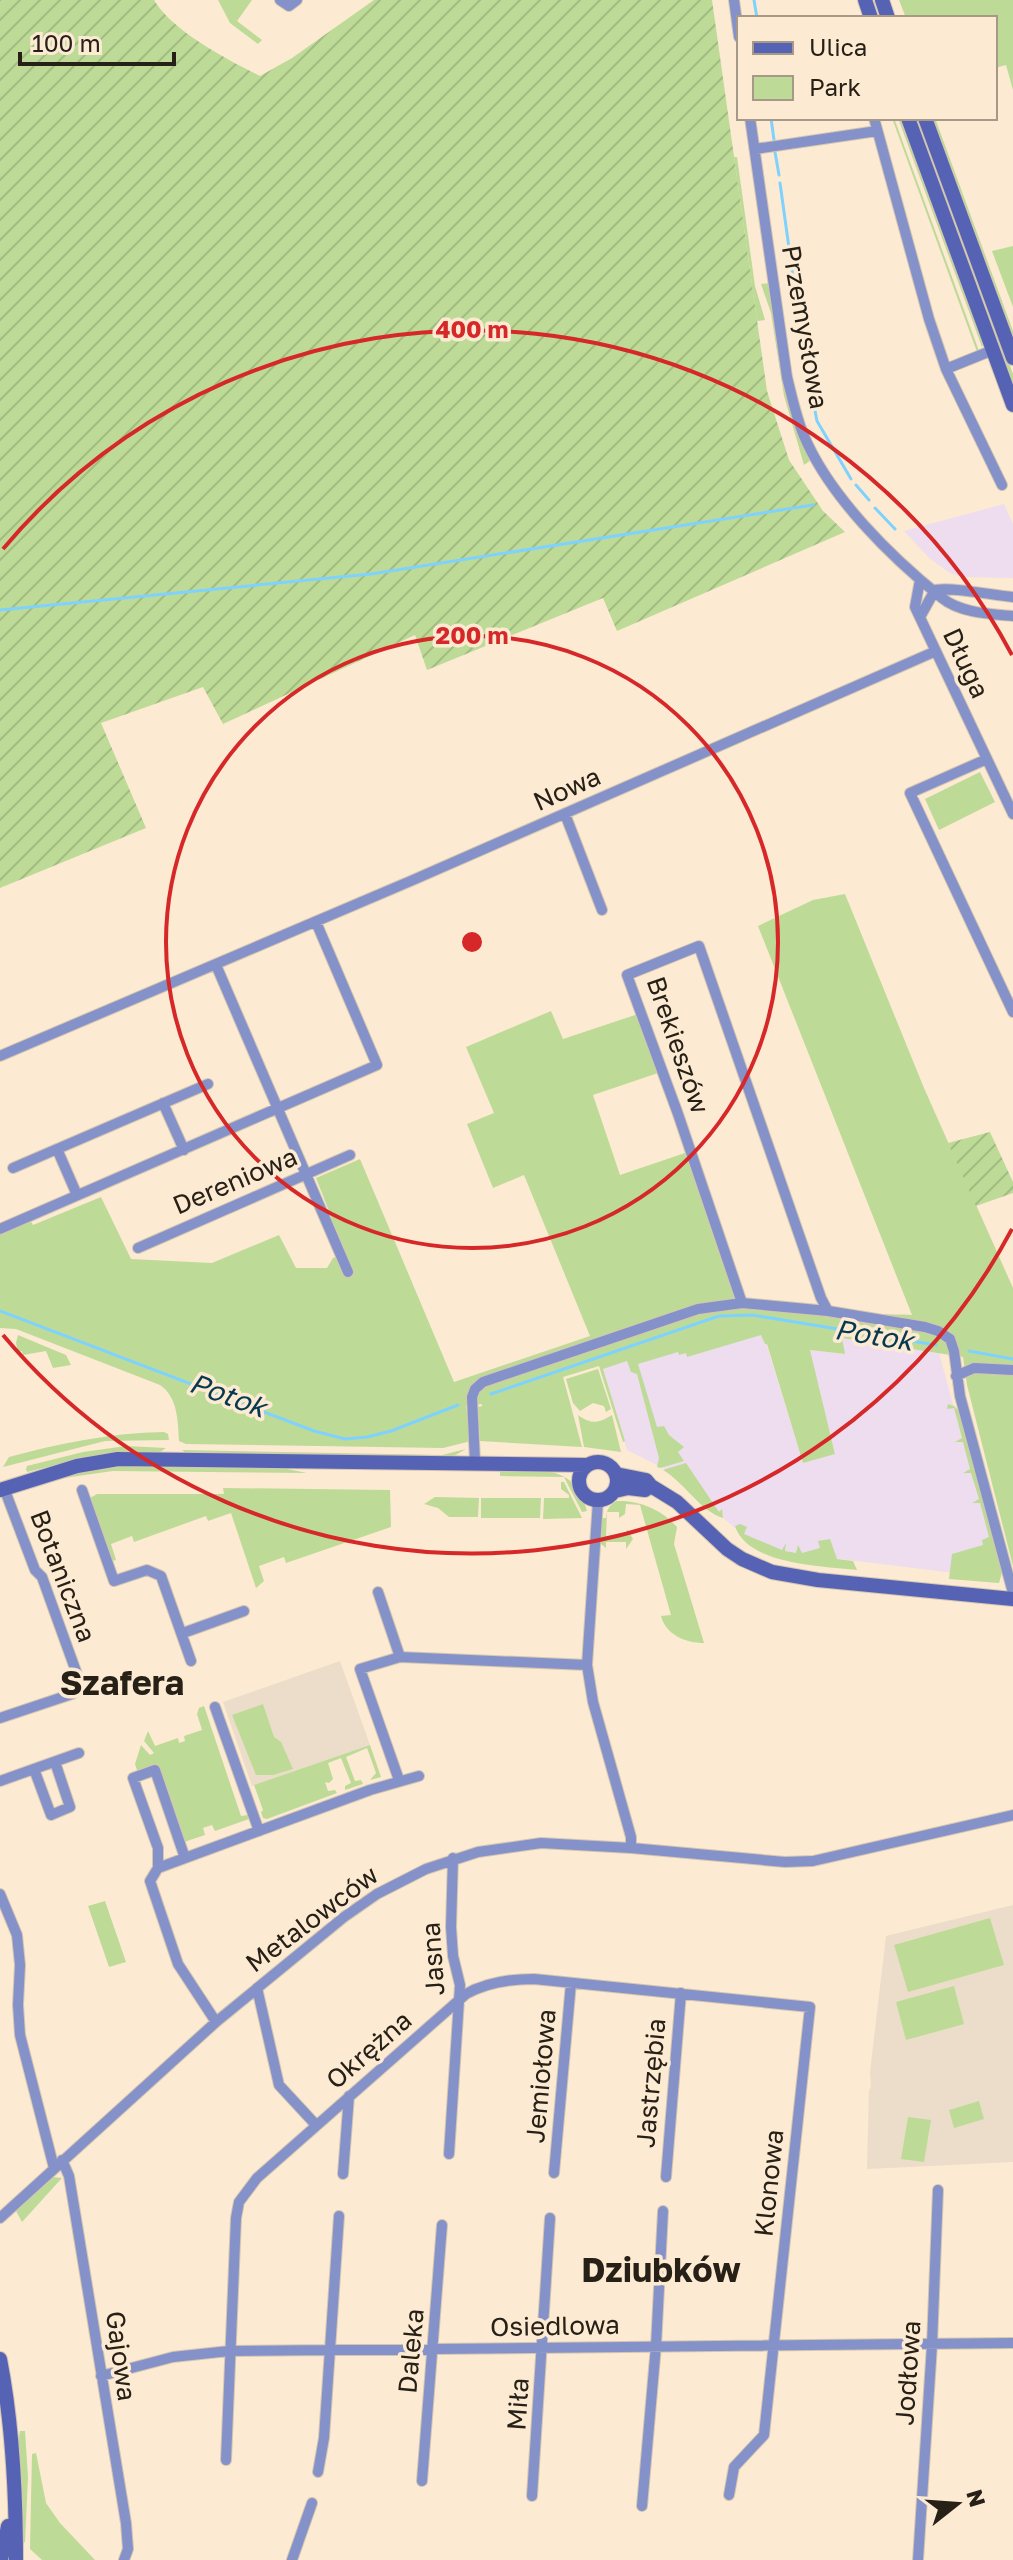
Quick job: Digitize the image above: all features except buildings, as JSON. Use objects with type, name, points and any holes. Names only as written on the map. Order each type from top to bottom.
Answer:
[{"type":"street","points":[[280,0],[289,6],[297,0]]},
{"type":"street","points":[[734,0],[737,22]]},
{"type":"street","name":"Przemysłowa","points":[[750,120],[787,377],[804,436],[830,481],[849,506],[920,580],[943,599],[958,606],[983,613],[1013,616]]},
{"type":"street","points":[[874,120],[929,319],[946,369],[1002,485]]},
{"type":"street","points":[[909,120],[1013,405]]},
{"type":"street","points":[[926,120],[1013,358]]},
{"type":"street","points":[[755,149],[877,131]]},
{"type":"street","points":[[946,369],[993,350]]},
{"type":"street","name":"Długa","points":[[920,580],[915,607],[1013,814]]},
{"type":"street","name":"Przemysłowa","points":[[935,590],[947,588],[972,594],[1013,597]]},
{"type":"street","name":"Długa","points":[[920,617],[935,590]]},
{"type":"street","name":"Nowa","points":[[0,1056],[316,922],[936,651]]},
{"type":"street","points":[[987,759],[910,793],[1013,1012]]},
{"type":"street","points":[[565,814],[602,910]]},
{"type":"street","points":[[0,1229],[377,1065],[316,922]]},
{"type":"street","name":"Brekieszów","points":[[742,1303],[627,975],[699,946],[828,1311]]},
{"type":"street","points":[[216,965],[348,1272]]},
{"type":"street","points":[[13,1168],[208,1084]]},
{"type":"street","points":[[163,1103],[184,1150]]},
{"type":"street","points":[[57,1149],[77,1195]]},
{"type":"street","name":"Dereniowa","points":[[138,1248],[350,1155]]},
{"type":"street","points":[[475,1462],[472,1397],[483,1382],[698,1309],[742,1303],[828,1311],[938,1331],[950,1339],[954,1351],[956,1373],[1013,1593]]},
{"type":"street","points":[[956,1373],[974,1368],[1013,1370]]},
{"type":"street","points":[[2,1489],[77,1466],[118,1459],[551,1465],[604,1463],[616,1474],[646,1480],[677,1502],[727,1549],[772,1572],[818,1580],[1013,1599]]},
{"type":"street","points":[[551,1465],[579,1480]]},
{"type":"street","points":[[587,1465],[579,1480],[582,1492],[598,1501],[608,1498],[615,1491],[628,1488],[645,1490],[651,1486]]},
{"type":"street","points":[[615,1491],[616,1474]]},
{"type":"street","name":"Botaniczna","points":[[0,1718],[82,1688],[42,1577],[35,1570],[2,1489]]},
{"type":"street","points":[[82,1490],[114,1581],[147,1570],[161,1576],[191,1661]]},
{"type":"street","points":[[598,1501],[587,1665],[593,1702],[631,1837],[631,1848]]},
{"type":"street","points":[[378,1592],[400,1657]]},
{"type":"street","points":[[183,1633],[244,1611]]},
{"type":"street","points":[[399,1780],[360,1669],[400,1657],[587,1665]]},
{"type":"street","points":[[215,1707],[259,1831]]},
{"type":"street","points":[[0,1781],[79,1753]]},
{"type":"street","points":[[34,1769],[51,1815],[70,1807],[55,1762]]},
{"type":"street","points":[[185,1858],[155,1770],[133,1778],[158,1848],[158,1868],[150,1881],[178,1964],[216,2022]]},
{"type":"street","points":[[158,1868],[399,1780],[419,1776]]},
{"type":"street","name":"Metalowców","points":[[0,2218],[216,2022],[357,1907],[398,1882],[453,1858],[531,1843],[631,1848],[785,1862],[813,1861],[1013,1815]]},
{"type":"street","name":"Jasna","points":[[449,2154],[460,1985],[453,1956],[451,1927],[453,1858]]},
{"type":"street","name":"Gajowa","points":[[0,1894],[17,1935],[20,2035],[58,2164],[69,2176],[126,2523],[128,2549],[124,2560]]},
{"type":"street","name":"Okrężna","points":[[226,2460],[229,2351],[239,2202],[257,2178],[459,2000],[476,1988],[505,1981],[534,1979],[810,2007]]},
{"type":"street","name":"Jemiołowa","points":[[554,2173],[571,1983]]},
{"type":"street","points":[[257,1988],[279,2085],[316,2125]]},
{"type":"street","name":"Jastrzębia","points":[[666,2177],[681,1993]]},
{"type":"street","name":"Klonowa","points":[[729,2495],[734,2467],[764,2435],[810,2007]]},
{"type":"street","points":[[343,2174],[349,2096]]},
{"type":"street","name":"Jodłowa","points":[[918,2560],[938,2190]]},
{"type":"street","points":[[642,2506],[656,2346],[663,2211]]},
{"type":"street","points":[[318,2472],[324,2438],[339,2216]]},
{"type":"street","name":"Miła","points":[[532,2496],[544,2349],[550,2218]]},
{"type":"street","name":"Daleka","points":[[422,2481],[442,2225]]},
{"type":"street","name":"Osiedlowa","points":[[101,2376],[173,2357],[229,2351],[1013,2343]]},
{"type":"street","points":[[0,2359],[12,2432],[17,2511],[16,2560]]},
{"type":"street","points":[[1,2560],[14,2494]]},
{"type":"street","points":[[292,2560],[312,2503]]},
{"type":"shaded area","points":[[1004,504],[1013,524],[1013,578],[963,577],[950,573],[929,558],[904,531]]},
{"type":"shaded area","points":[[763,1333],[803,1463],[835,1453],[809,1350],[844,1354],[841,1338],[939,1353],[990,1539],[995,1578],[783,1552],[742,1534],[669,1471],[627,1450],[603,1369],[633,1359]]},
{"type":"shaded area","points":[[340,1661],[370,1745],[252,1786],[223,1702]]},
{"type":"shaded area","points":[[1013,1905],[1013,2162],[867,2169],[870,2072],[886,1936]]},
{"type":"green space","points":[[0,0],[154,0],[162,12],[187,33],[260,76],[292,58],[374,0],[712,0],[767,391],[789,460],[823,511],[845,532],[617,631],[603,598],[427,670],[415,635],[223,724],[203,687],[101,723],[146,828],[0,888]]},
{"type":"green space","points":[[218,0],[252,0],[237,21],[262,40],[258,44],[230,23]]},
{"type":"green space","points":[[899,0],[1013,0],[1013,90],[1006,65],[997,67],[997,16],[905,16]]},
{"type":"green space","points":[[893,120],[979,351],[977,352]]},
{"type":"green space","points":[[899,120],[903,120],[984,342],[982,347]]},
{"type":"green space","points":[[914,120],[920,120],[1013,374],[1013,391]]},
{"type":"green space","points":[[932,120],[936,120],[1013,331],[1013,342]]},
{"type":"green space","points":[[734,157],[737,157],[755,286],[765,320],[757,321]]},
{"type":"green space","points":[[1013,246],[1013,307],[992,251]]},
{"type":"green space","points":[[769,283],[789,408],[811,460],[804,465],[784,396],[771,313],[761,284]]},
{"type":"green space","points":[[980,772],[995,802],[939,830],[925,799]]},
{"type":"green space","points":[[845,894],[924,1088],[1013,1288],[1013,1566],[967,1385],[963,1357],[842,1338],[845,1354],[810,1350],[835,1454],[803,1463],[767,1344],[761,1335],[687,1357],[686,1353],[679,1355],[678,1352],[638,1364],[657,1427],[664,1426],[669,1435],[684,1447],[678,1452],[684,1461],[660,1468],[657,1467],[659,1458],[637,1374],[631,1372],[627,1361],[603,1369],[623,1442],[599,1366],[563,1377],[582,1447],[480,1441],[478,1407],[482,1404],[466,1406],[471,1441],[443,1448],[186,1444],[179,1441],[174,1403],[160,1385],[16,1329],[0,1328],[0,1233],[30,1220],[33,1225],[101,1197],[131,1259],[212,1263],[279,1235],[296,1268],[327,1268],[333,1258],[344,1255],[316,1178],[360,1159],[454,1382],[590,1336],[524,1175],[493,1188],[467,1124],[494,1113],[466,1047],[551,1011],[563,1039],[638,1014],[658,1073],[593,1095],[620,1175],[685,1153],[736,1293],[798,1310],[912,1315],[758,926],[813,900]]},
{"type":"green space","points":[[990,1132],[1013,1182],[1013,1193],[976,1206],[948,1143]]},
{"type":"green space","points":[[18,1335],[66,1355],[71,1365],[53,1368],[46,1351],[23,1355],[22,1351],[18,1352]]},
{"type":"green space","points":[[598,1369],[611,1409],[606,1412],[604,1406],[593,1403],[580,1411],[573,1403],[566,1379]]},
{"type":"green space","points":[[948,1404],[954,1406],[961,1413],[1003,1569],[999,1583],[949,1579],[952,1554],[983,1545],[982,1540],[989,1537],[980,1503],[972,1503],[979,1499],[971,1473],[963,1473],[970,1469],[963,1442],[955,1442],[962,1438],[954,1408],[947,1409]]},
{"type":"green space","points":[[578,1415],[595,1422],[612,1415],[621,1452],[584,1447]]},
{"type":"green space","points":[[164,1432],[169,1440],[105,1441],[3,1467],[9,1457],[48,1447],[105,1437]]},
{"type":"green space","points":[[126,1446],[166,1448],[160,1452],[100,1454],[27,1472],[26,1469],[27,1466],[83,1452]]},
{"type":"green space","points":[[466,1449],[452,1457],[186,1453],[182,1450],[442,1455]]},
{"type":"green space","points":[[686,1463],[719,1512],[722,1509],[723,1518],[707,1509],[663,1470]]},
{"type":"green space","points":[[110,1465],[272,1466],[307,1473],[113,1471],[50,1480]]},
{"type":"green space","points":[[500,1470],[542,1471],[565,1477],[574,1484],[587,1511],[582,1512],[564,1477],[500,1476]]},
{"type":"green space","points":[[561,1482],[564,1482],[582,1518],[543,1519],[544,1498],[569,1498],[561,1489]]},
{"type":"green space","points":[[223,1488],[390,1490],[391,1527],[286,1563],[284,1557],[259,1566],[264,1581],[256,1588],[231,1513],[208,1521],[206,1516],[134,1542],[132,1536],[111,1544],[116,1560],[112,1561],[90,1498],[97,1494],[224,1494]]},
{"type":"green space","points":[[435,1497],[479,1498],[478,1517],[449,1517],[438,1508],[424,1504]]},
{"type":"green space","points":[[481,1498],[541,1498],[540,1518],[481,1518]]},
{"type":"green space","points":[[617,1501],[634,1502],[657,1511],[677,1527],[674,1544],[704,1643],[678,1637],[664,1623],[661,1616],[671,1615],[640,1505],[626,1504],[625,1514],[619,1518],[619,1512],[607,1512]]},
{"type":"green space","points":[[607,1512],[606,1536],[626,1536],[627,1529],[633,1539],[626,1549],[626,1542],[606,1542],[606,1548],[600,1543],[602,1518],[606,1518]]},
{"type":"green space","points":[[740,1524],[747,1527],[744,1534],[782,1550],[786,1543],[785,1551],[796,1553],[798,1545],[802,1553],[820,1548],[818,1541],[830,1539],[837,1559],[853,1561],[857,1570],[806,1565],[770,1556],[742,1539],[735,1526]]},
{"type":"green space","points":[[263,1704],[274,1737],[281,1742],[293,1769],[273,1775],[256,1775],[232,1715]]},
{"type":"green space","points":[[204,1706],[241,1816],[248,1815],[249,1819],[215,1831],[212,1825],[203,1828],[205,1835],[184,1842],[158,1766],[138,1773],[135,1764],[141,1745],[150,1755],[154,1753],[144,1741],[148,1731],[155,1746],[178,1738],[179,1743],[185,1741],[184,1736],[202,1730],[197,1714],[199,1708]]},
{"type":"green space","points":[[370,1745],[381,1777],[370,1780],[376,1773],[367,1748],[346,1757],[355,1781],[361,1780],[363,1784],[345,1790],[345,1786],[351,1783],[341,1758],[328,1763],[333,1779],[325,1782],[328,1791],[335,1790],[337,1793],[263,1818],[254,1785]]},
{"type":"green space","points":[[105,1901],[126,1962],[109,1967],[88,1906]]},
{"type":"green space","points":[[990,1918],[1004,1965],[908,1992],[894,1945]]},
{"type":"green space","points":[[954,1986],[964,2024],[906,2040],[896,2002]]},
{"type":"green space","points":[[979,2101],[984,2119],[954,2128],[949,2110]]},
{"type":"green space","points":[[908,2117],[931,2120],[924,2162],[901,2159]]},
{"type":"green space","points":[[53,2177],[62,2178],[22,2222],[16,2211]]},
{"type":"green space","points":[[20,2431],[25,2431],[28,2477],[25,2542],[20,2546],[18,2443]]},
{"type":"green space","points":[[36,2453],[46,2503],[60,2523],[95,2560],[42,2560],[30,2549],[32,2454]]},
{"type":"waterway","points":[[754,0],[757,16]]},
{"type":"waterway","points":[[771,120],[774,140]]},
{"type":"waterway","points":[[775,152],[779,175]]},
{"type":"waterway","points":[[780,183],[804,356]]},
{"type":"waterway","points":[[806,365],[817,421],[851,479]]},
{"type":"waterway","points":[[856,485],[869,500]]},
{"type":"waterway","points":[[0,610],[371,574],[813,505]]},
{"type":"waterway","points":[[875,508],[895,529]]},
{"type":"waterway","name":"Potok","points":[[0,1311],[314,1431],[345,1439],[391,1431],[458,1405]]},
{"type":"waterway","name":"Potok","points":[[491,1394],[719,1316],[752,1315],[936,1345]]},
{"type":"waterway","name":"Potok","points":[[969,1351],[1013,1359]]},
{"type":"district","name":"Szafera","points":[[122,1683]]},
{"type":"district","name":"Dziubków","points":[[661,2270]]}]
